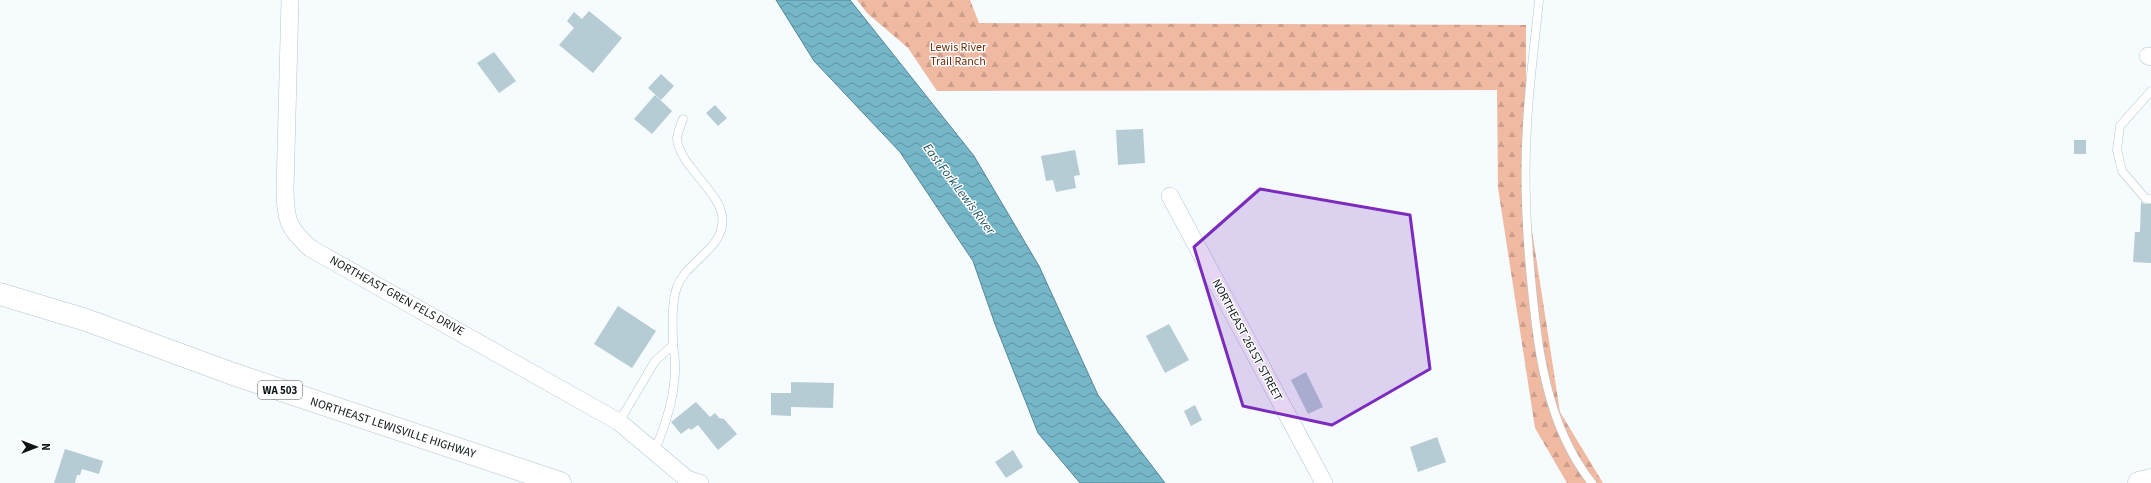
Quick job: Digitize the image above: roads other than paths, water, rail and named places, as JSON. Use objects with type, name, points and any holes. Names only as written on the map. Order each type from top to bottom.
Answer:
[{"type":"main road","name":"NORTHEAST LEWISVILLE HIGHWAY","points":[[0,294],[86,320],[240,377],[560,483]]},
{"type":"main road","points":[[2139,483],[2151,480]]},
{"type":"street","name":"NORTHEAST GREN FELS DRIVE","points":[[290,0],[285,190],[286,212],[294,233],[310,248],[619,422],[687,479],[700,483]]},
{"type":"street","name":"NORTHEAST 261ST STREET","points":[[1170,196],[1324,483]]},
{"type":"lane","points":[[1539,0],[1526,127],[1526,199],[1534,308],[1549,397],[1574,457],[1592,483]]},
{"type":"lane","points":[[2151,91],[2120,126],[2117,150],[2122,171],[2146,199],[2151,199]]},
{"type":"lane","points":[[654,452],[664,429],[671,396],[676,360],[673,345],[674,309],[677,288],[685,272],[710,249],[721,230],[722,214],[711,193],[684,157],[677,139],[683,119]]},
{"type":"lane","points":[[619,422],[655,361],[673,345]]},
{"type":"water","name":"East Fork Lewis River","points":[[776,0],[850,0],[974,156],[1039,266],[1098,395],[1165,483],[1080,483],[1038,433],[995,324],[973,261],[900,152],[814,61]]},
{"type":"park label","name":"Lewis River Trail Ranch","points":[[958,54]]}]
